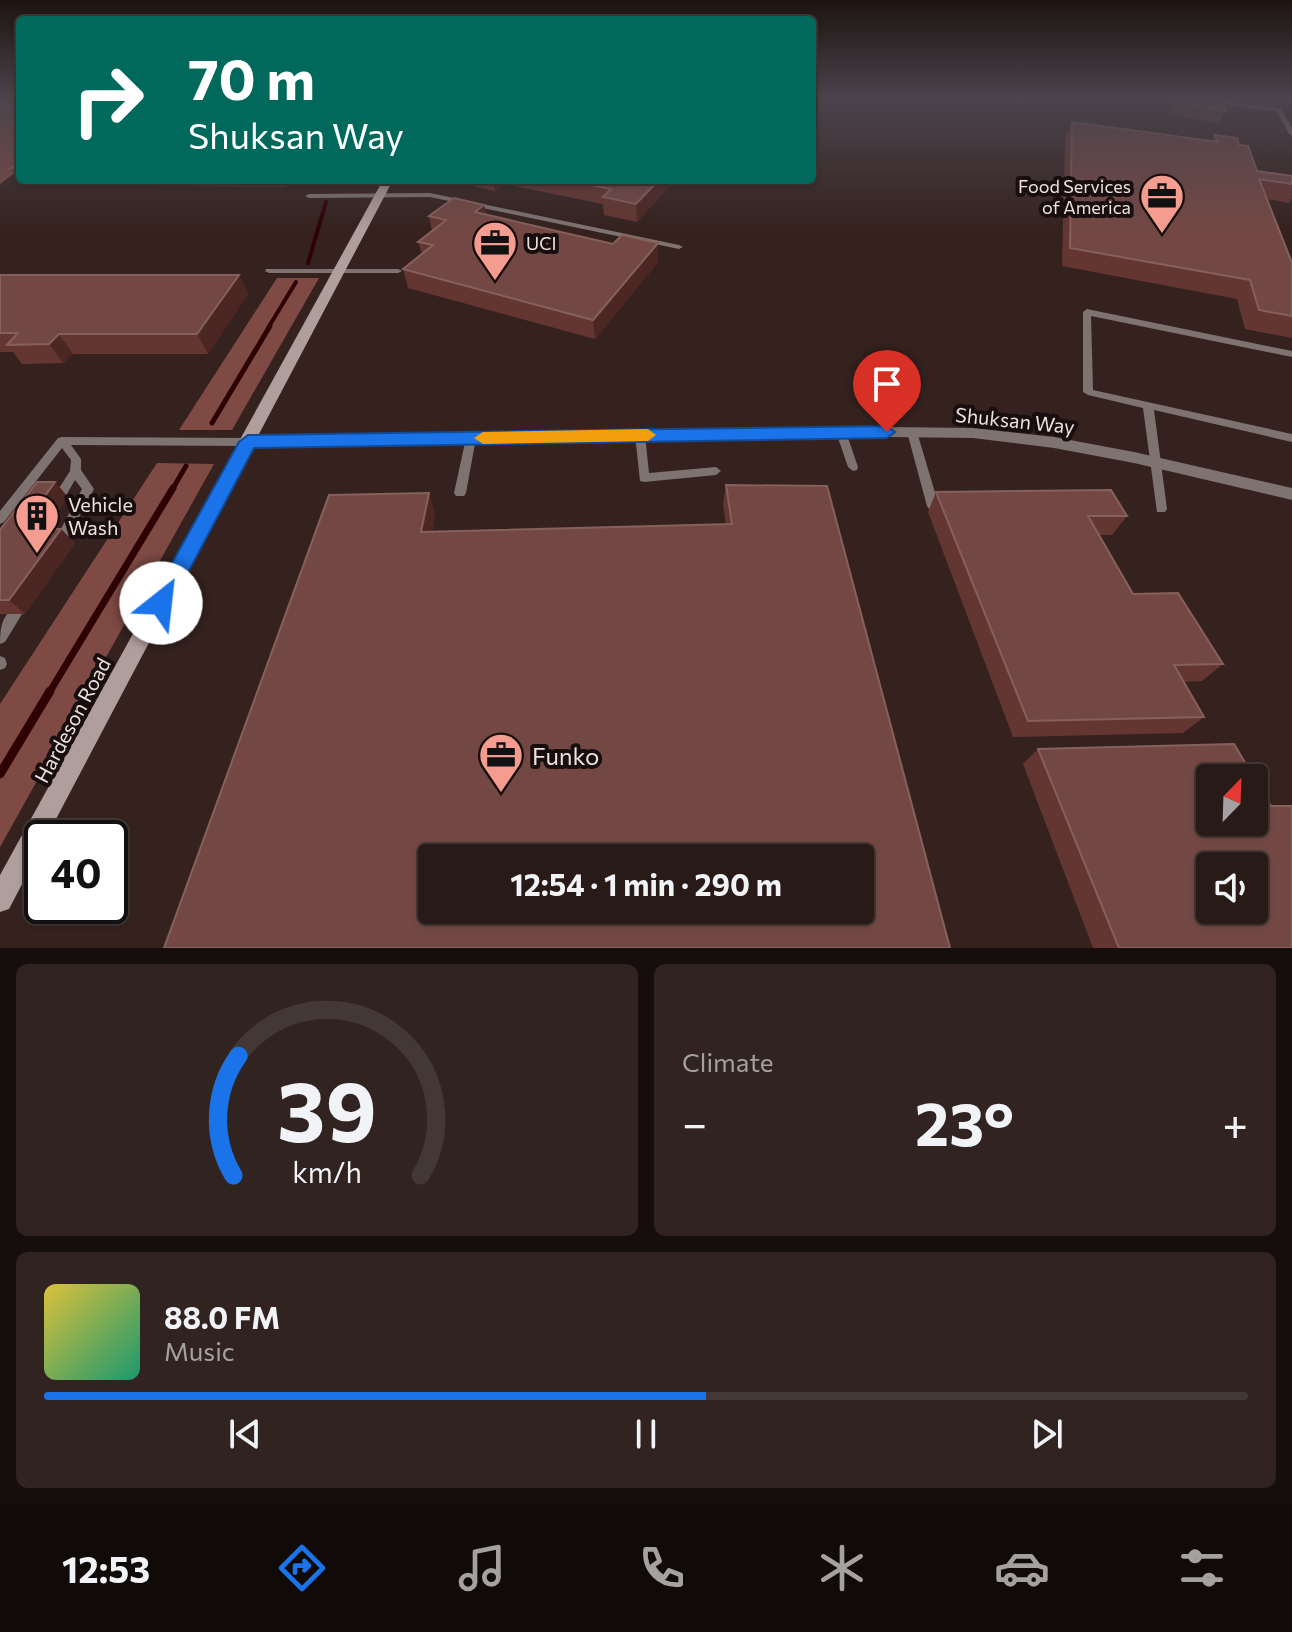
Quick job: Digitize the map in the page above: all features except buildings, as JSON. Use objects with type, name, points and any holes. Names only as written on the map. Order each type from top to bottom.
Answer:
[{"type":"street","name":"Hardeson Road","points":[[0,900],[384,187]]},
{"type":"street","name":"Shuksan Way","points":[[248,442],[841,432],[973,433],[1154,461],[1292,494]]},
{"type":"lane","points":[[309,196],[384,187],[679,247]]},
{"type":"lane","points":[[269,271],[398,271]]},
{"type":"lane","points":[[1292,354],[1087,312],[1088,392],[1292,438]]},
{"type":"lane","points":[[1148,405],[1161,509]]},
{"type":"lane","points":[[841,432],[853,467]]},
{"type":"lane","points":[[912,432],[933,506]]},
{"type":"lane","points":[[640,435],[644,478],[716,471]]},
{"type":"lane","points":[[460,493],[471,438]]},
{"type":"lane","points":[[62,441],[248,442]]},
{"type":"lane","points":[[60,496],[75,471],[75,454],[62,441]]},
{"type":"lane","points":[[0,519],[62,441]]},
{"type":"lane","points":[[60,542],[88,489],[75,471]]},
{"type":"lane","points":[[0,638],[15,614]]},
{"type":"shaded area","points":[[0,142],[16,142],[16,172],[0,184]]},
{"type":"shaded area","points":[[277,278],[319,278],[232,430],[179,430]]},
{"type":"shaded area","points":[[157,463],[214,464],[0,847],[0,704]]},
{"type":"waterway","points":[[308,263],[326,202]]},
{"type":"waterway","points":[[268,328],[296,282]]},
{"type":"waterway","points":[[212,423],[270,326]]},
{"type":"waterway","points":[[172,490],[186,466]]},
{"type":"waterway","points":[[49,693],[173,488]]},
{"type":"waterway","points":[[0,774],[50,691]]},
{"type":"slow traffic","points":[[483,438],[648,435]]},
{"type":"place","name":"Food Services of America","points":[[1162,235]]},
{"type":"place","name":"UCI","points":[[495,282]]},
{"type":"place","name":"Vehicle Wash","points":[[37,555]]},
{"type":"place","name":"Funko","points":[[501,794]]},
{"type":"route","points":[[161,603],[248,442],[887,432]]}]
